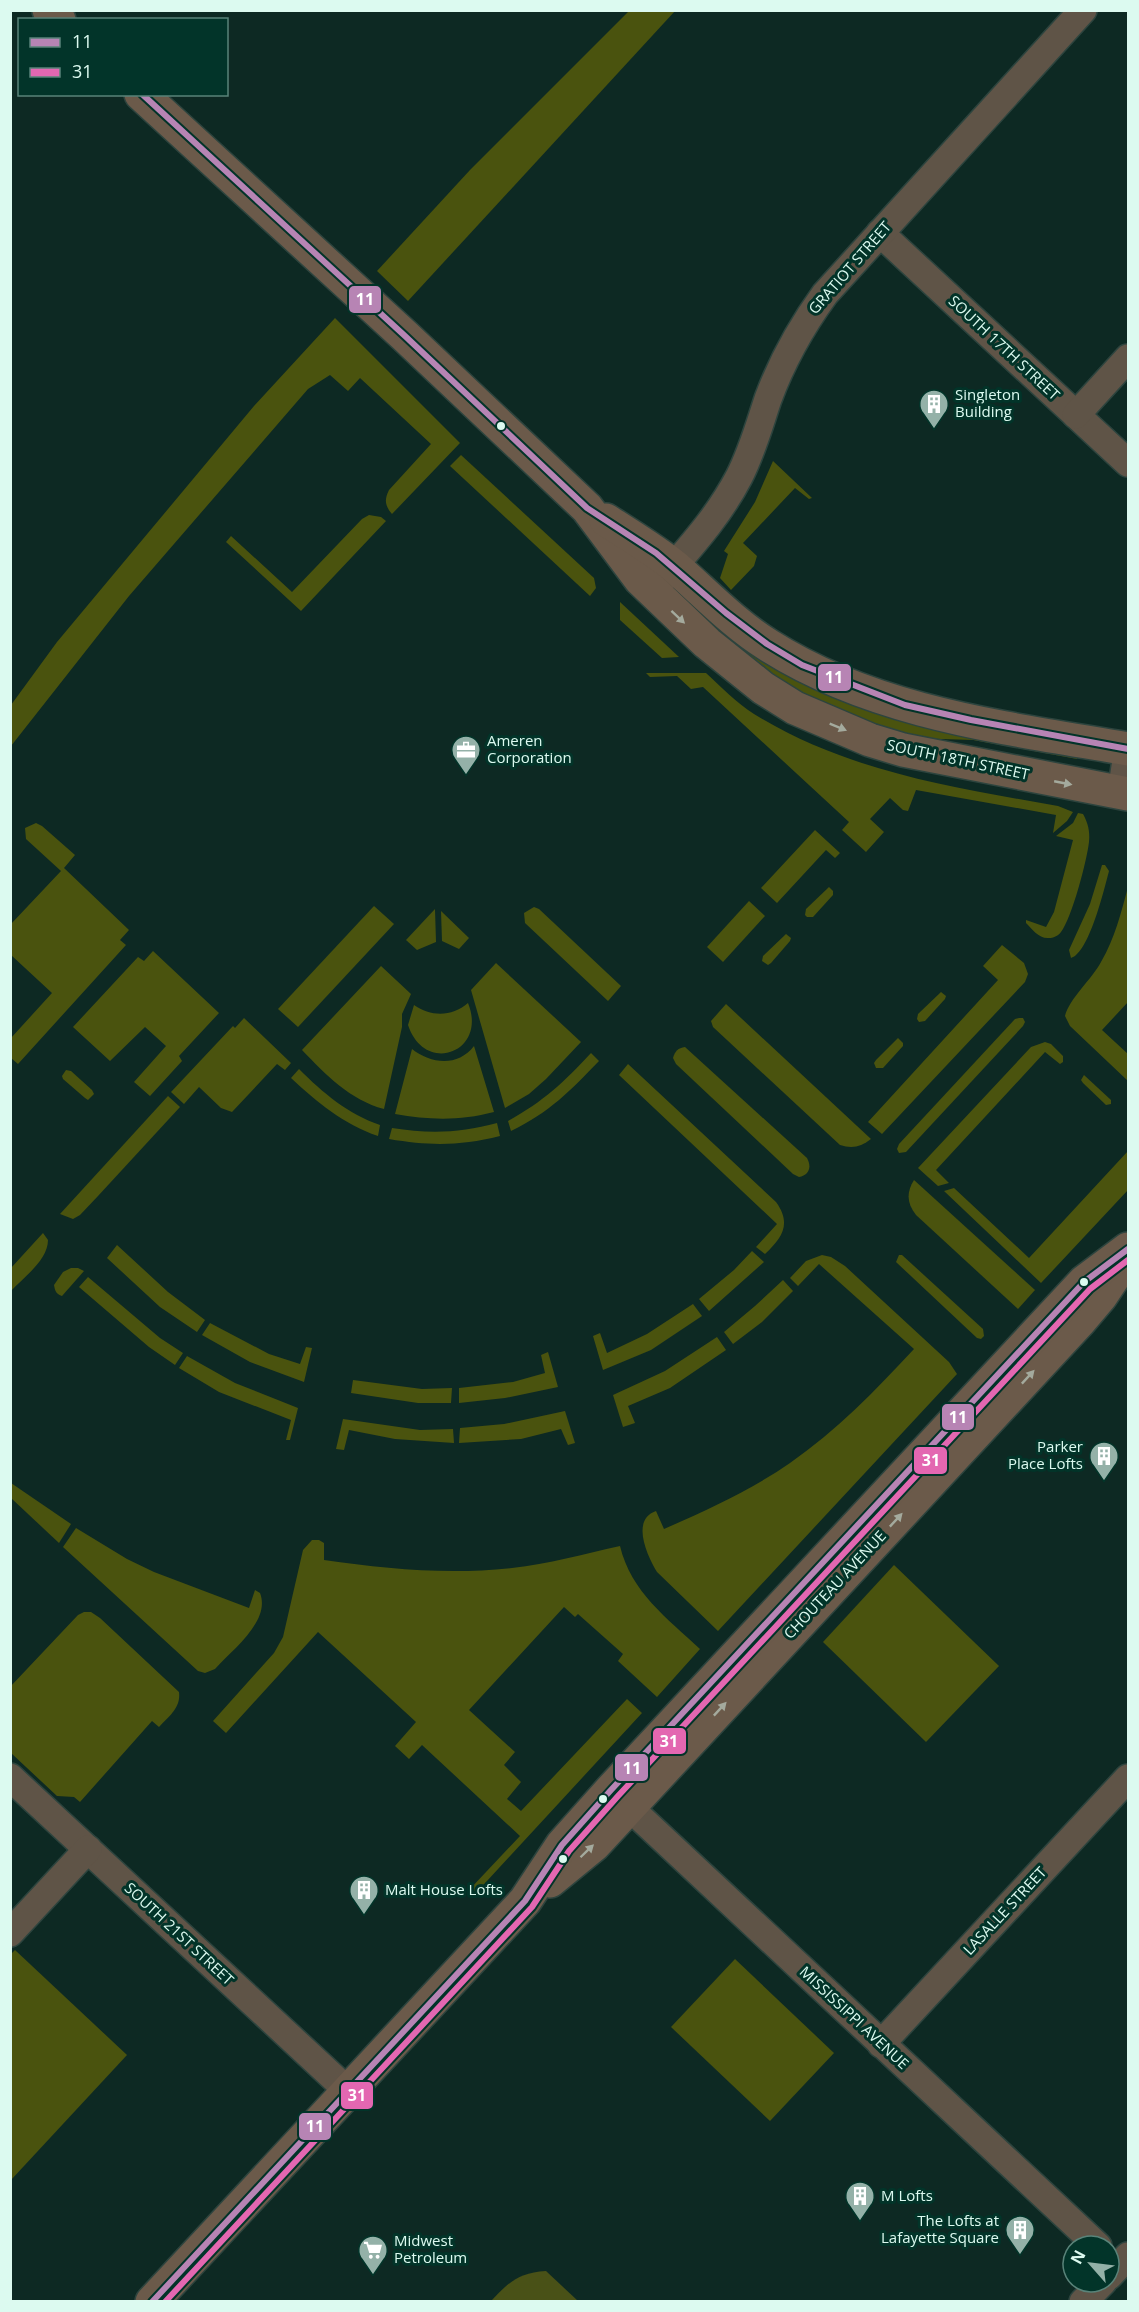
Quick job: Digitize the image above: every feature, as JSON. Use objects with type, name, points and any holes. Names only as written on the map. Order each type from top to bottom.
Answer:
[{"type":"main road","name":"SOUTH 18TH STREET","points":[[143,96],[405,336],[587,508],[652,591],[707,643],[763,688],[795,708],[870,740],[930,757],[1125,794]]},
{"type":"main road","name":"SOUTH 18TH STREET","points":[[587,508],[674,566],[726,613],[767,644],[802,665],[905,705],[1128,748]]},
{"type":"main road","name":"CHOUTEAU AVENUE","points":[[152,2301],[525,1901],[562,1845],[620,1799],[1084,1282],[1128,1251]]},
{"type":"street","name":"GRATIOT STREET","points":[[652,591],[710,525],[737,480],[751,452],[782,367],[807,319],[825,294],[1083,10]]},
{"type":"street","name":"SOUTH 17TH STREET","points":[[880,233],[1128,463]]},
{"type":"street","points":[[1076,414],[1128,358]]},
{"type":"street","points":[[1125,794],[1128,748]]},
{"type":"street","name":"SOUTH 21ST STREET","points":[[10,1777],[348,2091]]},
{"type":"street","name":"LASALLE STREET","points":[[881,2044],[1128,1778]]},
{"type":"street","name":"MISSISSIPPI AVENUE","points":[[620,1799],[1085,2234]]},
{"type":"street","points":[[10,1933],[88,1849]]},
{"type":"green space","points":[[629,11],[675,11],[408,301],[377,271],[470,170]]},
{"type":"green space","points":[[335,318],[460,443],[392,514],[386,503],[389,490],[431,444],[360,378],[348,391],[330,375],[308,389],[129,596],[11,746],[11,705],[57,642],[254,406]]},
{"type":"green space","points":[[461,455],[594,578],[596,588],[590,596],[450,466]]},
{"type":"green space","points":[[773,461],[812,498],[809,499],[795,488],[743,543],[757,556],[754,566],[731,590],[720,578],[728,554],[724,551],[755,502]]},
{"type":"green space","points":[[369,515],[381,517],[386,521],[301,611],[226,542],[231,536],[292,592],[362,519]]},
{"type":"green space","points":[[620,602],[679,657],[662,658],[620,620]]},
{"type":"green space","points":[[696,606],[717,624],[1078,753],[1077,759],[973,740],[908,738],[808,698],[768,675],[690,611]]},
{"type":"green space","points":[[646,673],[706,673],[754,714],[790,734],[864,764],[940,784],[1058,806],[1073,812],[1067,821],[1053,833],[1056,815],[916,790],[908,811],[903,810],[890,798],[870,819],[884,832],[866,852],[842,830],[849,822],[703,687],[691,689],[677,676],[650,677]]},
{"type":"green space","points":[[1078,813],[1083,814],[1089,834],[1082,875],[1074,902],[1061,932],[1052,938],[1045,938],[1033,931],[1026,920],[1046,927],[1054,912],[1073,840],[1056,836],[1073,823]]},
{"type":"green space","points":[[36,823],[75,855],[64,868],[129,930],[120,940],[126,945],[18,1064],[11,1058],[11,1038],[52,993],[11,955],[11,924],[61,871],[26,839],[25,828]]},
{"type":"green space","points":[[815,830],[840,853],[835,858],[826,850],[777,903],[761,888]]},
{"type":"green space","points":[[1102,865],[1105,865],[1109,871],[1095,920],[1084,945],[1078,954],[1071,958],[1069,950],[1090,904]]},
{"type":"green space","points":[[829,887],[833,895],[813,917],[807,917],[806,909]]},
{"type":"green space","points":[[1128,887],[1128,1002],[1102,1030],[1128,1054],[1128,1081],[1070,1026],[1065,1016],[1067,1009],[1106,953]]},
{"type":"green space","points":[[749,901],[765,916],[723,962],[707,947]]},
{"type":"green space","points":[[374,906],[394,924],[298,1027],[278,1009]]},
{"type":"green space","points":[[534,907],[539,909],[621,986],[608,1001],[525,923],[524,913]]},
{"type":"green space","points":[[435,909],[436,942],[417,950],[406,940]]},
{"type":"green space","points":[[441,911],[469,938],[459,949],[442,941]]},
{"type":"green space","points":[[786,934],[791,938],[790,941],[771,963],[768,965],[762,961],[763,956]]},
{"type":"green space","points":[[1002,945],[1024,963],[1028,974],[1025,982],[882,1134],[868,1122],[998,980],[983,966]]},
{"type":"green space","points":[[153,951],[219,1013],[179,1056],[182,1061],[150,1096],[134,1082],[166,1046],[145,1027],[110,1061],[73,1027],[138,957],[144,961]]},
{"type":"green space","points":[[496,963],[581,1042],[529,1094],[505,1108],[471,990]]},
{"type":"green space","points":[[381,966],[411,994],[402,1014],[402,1027],[384,1109],[349,1093],[302,1050]]},
{"type":"green space","points":[[941,992],[946,996],[945,999],[925,1021],[919,1022],[918,1014]]},
{"type":"green space","points":[[468,1003],[472,1020],[469,1034],[462,1045],[452,1051],[440,1053],[427,1050],[416,1041],[408,1025],[414,1005],[427,1012],[441,1014],[455,1011]]},
{"type":"green space","points":[[726,1004],[871,1139],[856,1146],[840,1145],[713,1027],[711,1021]]},
{"type":"green space","points":[[244,1018],[291,1063],[285,1070],[277,1064],[232,1112],[221,1108],[199,1087],[184,1104],[171,1092],[233,1026],[235,1028]]},
{"type":"green space","points":[[1023,1018],[1025,1022],[1023,1026],[906,1152],[899,1153],[897,1149],[899,1144],[1015,1019]]},
{"type":"green space","points":[[898,1038],[903,1046],[883,1068],[876,1068],[874,1063],[876,1060]]},
{"type":"green space","points":[[1045,1042],[1051,1044],[1063,1056],[1063,1062],[1060,1064],[1045,1052],[936,1170],[949,1183],[938,1186],[918,1168],[1031,1047]]},
{"type":"green space","points":[[474,1046],[494,1112],[444,1119],[395,1114],[412,1049],[427,1058],[444,1061],[468,1053]]},
{"type":"green space","points":[[685,1047],[807,1158],[809,1170],[807,1172],[799,1177],[793,1174],[676,1064],[673,1058],[675,1053]]},
{"type":"green space","points":[[591,1053],[599,1061],[578,1082],[559,1100],[511,1131],[508,1121],[552,1091]]},
{"type":"green space","points":[[628,1064],[776,1202],[783,1217],[783,1230],[765,1254],[756,1247],[777,1224],[619,1075]]},
{"type":"green space","points":[[299,1069],[336,1102],[380,1125],[378,1136],[342,1119],[311,1096],[291,1078]]},
{"type":"green space","points":[[66,1070],[71,1071],[92,1090],[94,1094],[88,1100],[63,1079],[62,1076]]},
{"type":"green space","points":[[1084,1075],[1111,1100],[1111,1104],[1106,1105],[1083,1083],[1081,1080]]},
{"type":"green space","points":[[168,1096],[180,1107],[80,1215],[73,1219],[60,1214]]},
{"type":"green space","points":[[497,1123],[500,1136],[472,1142],[432,1144],[389,1139],[392,1128],[445,1132]]},
{"type":"green space","points":[[1128,1151],[1128,1190],[1041,1283],[944,1191],[954,1188],[1029,1258]]},
{"type":"green space","points":[[914,1180],[1035,1290],[1018,1309],[916,1215],[909,1198]]},
{"type":"green space","points":[[43,1233],[48,1240],[44,1254],[34,1268],[11,1291],[11,1268]]},
{"type":"green space","points":[[117,1245],[168,1292],[205,1320],[197,1332],[160,1307],[107,1258]]},
{"type":"green space","points":[[752,1251],[764,1262],[709,1311],[699,1299],[734,1270]]},
{"type":"green space","points":[[822,1255],[831,1257],[845,1266],[949,1362],[957,1374],[718,1631],[657,1572],[643,1539],[644,1522],[648,1516],[656,1511],[664,1529],[728,1499],[775,1473],[807,1451],[839,1424],[914,1349],[819,1264],[798,1286],[790,1278],[806,1261]]},
{"type":"green space","points":[[899,1255],[902,1255],[983,1329],[984,1336],[981,1339],[977,1338],[896,1262]]},
{"type":"green space","points":[[71,1268],[84,1271],[62,1296],[56,1292],[54,1285],[63,1272]]},
{"type":"green space","points":[[88,1277],[160,1338],[183,1353],[175,1365],[149,1347],[79,1287]]},
{"type":"green space","points":[[783,1280],[793,1291],[762,1322],[733,1344],[724,1332]]},
{"type":"green space","points":[[693,1304],[702,1316],[651,1350],[603,1370],[593,1336],[600,1333],[607,1353],[647,1334]]},
{"type":"green space","points":[[210,1323],[269,1354],[300,1364],[306,1347],[312,1348],[304,1382],[250,1362],[202,1335]]},
{"type":"green space","points":[[717,1337],[726,1350],[670,1388],[628,1406],[635,1423],[623,1427],[613,1395],[665,1371]]},
{"type":"green space","points":[[548,1352],[558,1387],[505,1398],[459,1403],[459,1388],[513,1382],[545,1373],[541,1355]]},
{"type":"green space","points":[[187,1356],[235,1383],[298,1408],[290,1440],[286,1440],[291,1420],[219,1392],[179,1368]]},
{"type":"green space","points":[[353,1380],[422,1389],[452,1388],[451,1403],[418,1403],[351,1393]]},
{"type":"green space","points":[[565,1411],[575,1443],[568,1445],[561,1429],[521,1439],[459,1443],[460,1428],[504,1424]]},
{"type":"green space","points":[[343,1419],[420,1430],[453,1429],[454,1443],[395,1439],[349,1430],[344,1450],[336,1449]]},
{"type":"green space","points":[[11,1483],[71,1524],[59,1543],[11,1498]]},
{"type":"green space","points":[[76,1528],[127,1559],[154,1572],[249,1608],[255,1590],[260,1593],[262,1604],[255,1624],[240,1644],[215,1669],[205,1673],[198,1671],[63,1547]]},
{"type":"green space","points":[[312,1540],[324,1543],[324,1560],[441,1571],[526,1566],[620,1546],[632,1577],[641,1591],[700,1649],[657,1697],[618,1661],[623,1654],[578,1614],[575,1617],[564,1607],[469,1710],[515,1752],[504,1765],[521,1782],[507,1799],[521,1811],[627,1699],[642,1713],[475,1894],[470,1889],[520,1836],[422,1745],[409,1759],[395,1746],[416,1722],[318,1632],[226,1733],[213,1721],[274,1653],[283,1637],[303,1550]]},
{"type":"green space","points":[[894,1565],[999,1666],[926,1742],[823,1642]]},
{"type":"green space","points":[[91,1612],[100,1618],[179,1692],[179,1698],[174,1711],[167,1719],[159,1727],[152,1721],[80,1802],[74,1797],[57,1796],[11,1753],[10,1687],[78,1615]]},
{"type":"green space","points":[[15,1950],[127,2055],[11,2180],[10,1955]]},
{"type":"green space","points":[[735,1959],[834,2053],[770,2121],[671,2027]]},
{"type":"green space","points":[[546,2271],[578,2301],[491,2301],[521,2276]]},
{"type":"transit line","name":"11","points":[[144,96],[405,336],[587,508],[656,553],[726,613],[767,644],[802,665],[905,705],[971,720],[1128,749]]},
{"type":"transit line","name":"11","points":[[152,2302],[525,1901],[562,1845],[611,1790],[1084,1282],[1128,1249]]},
{"type":"transit line","name":"31","points":[[165,2302],[532,1907],[569,1851],[618,1796],[1090,1289],[1128,1260]]},
{"type":"place","name":"Singleton Building","points":[[934,430]]},
{"type":"place","name":"Ameren Corporation","points":[[466,776]]},
{"type":"place","name":"Parker Place Lofts","points":[[1104,1482]]},
{"type":"place","name":"Malt House Lofts","points":[[364,1916]]},
{"type":"place","name":"M Lofts","points":[[860,2222]]},
{"type":"place","name":"The Lofts at Lafayette Square","points":[[1020,2256]]},
{"type":"place","name":"Midwest Petroleum","points":[[373,2276]]}]
